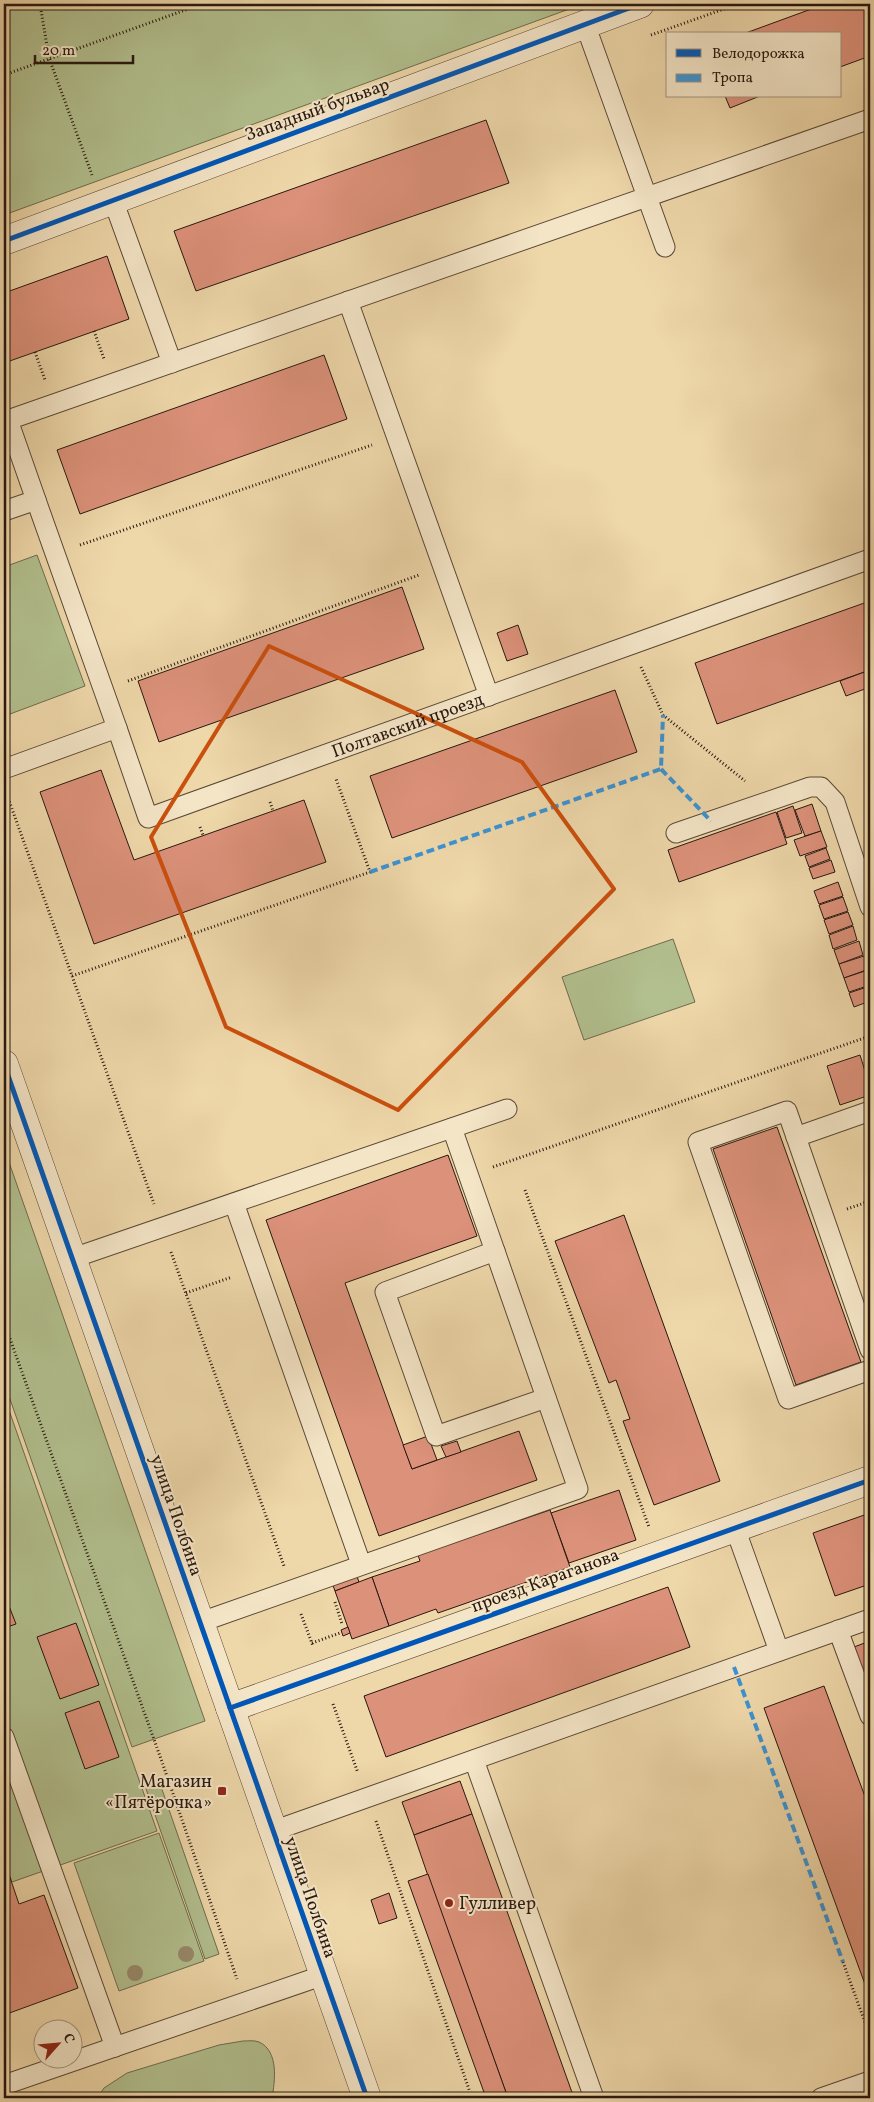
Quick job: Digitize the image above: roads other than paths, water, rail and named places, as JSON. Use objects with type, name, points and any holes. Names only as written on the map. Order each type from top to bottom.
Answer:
[{"type":"street","name":"Западный бульвар","points":[[4,241],[640,4]]},
{"type":"street","name":"улица Полбина","points":[[4,1064],[367,2098]]},
{"type":"street","name":"проезд Караганова","points":[[230,1708],[870,1480]]},
{"type":"lane","points":[[585,24],[665,247]]},
{"type":"lane","points":[[4,769],[117,728],[8,420],[870,119]]},
{"type":"lane","points":[[108,202],[172,363]]},
{"type":"lane","points":[[348,301],[489,696]]},
{"type":"lane","points":[[4,511],[36,500]]},
{"type":"lane","name":"Полтавский проезд","points":[[117,728],[148,818],[870,559]]},
{"type":"lane","points":[[676,833],[810,786],[821,787],[835,802],[864,868],[870,907]]},
{"type":"lane","points":[[73,1258],[507,1109]]},
{"type":"lane","points":[[870,1350],[786,1111],[698,1142],[788,1399],[870,1370]]},
{"type":"lane","points":[[796,1137],[870,1111]]},
{"type":"lane","points":[[201,1622],[578,1489],[452,1128]]},
{"type":"lane","points":[[234,1204],[361,1564]]},
{"type":"lane","points":[[495,1252],[384,1292],[436,1436],[546,1398]]},
{"type":"lane","points":[[735,1528],[779,1651]]},
{"type":"lane","points":[[273,1831],[870,1618]]},
{"type":"lane","points":[[838,1630],[870,1716]]},
{"type":"lane","points":[[4,1737],[115,2046]]},
{"type":"lane","points":[[474,1760],[594,2098]]},
{"type":"lane","points":[[4,2085],[324,1974]]},
{"type":"lane","points":[[821,2098],[870,2081]]},
{"type":"place","name":"Магазин «Пятёрочка»","points":[[222,1791]]},
{"type":"place","name":"Гулливер","points":[[449,1903]]}]
